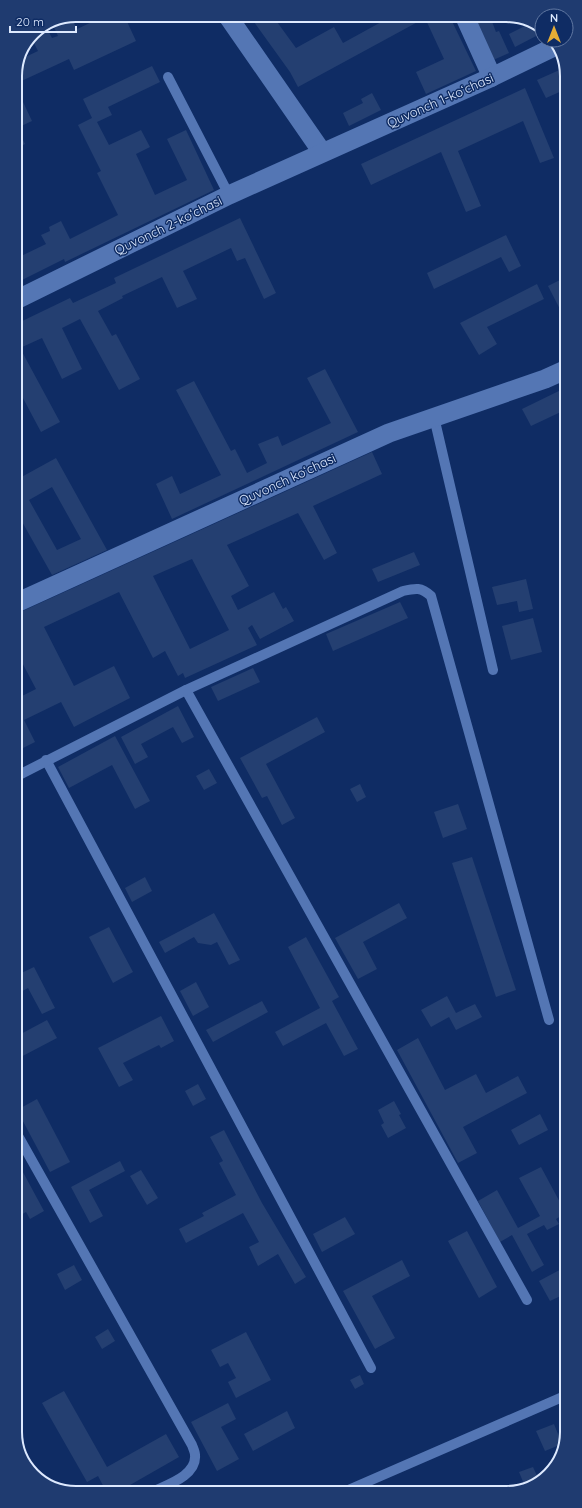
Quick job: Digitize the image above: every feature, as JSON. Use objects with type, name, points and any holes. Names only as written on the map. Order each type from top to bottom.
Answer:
[{"type":"street","points":[[232,22],[322,152]]},
{"type":"street","points":[[467,22],[492,77]]},
{"type":"street","name":"Quvonch 1-koʻchasi","points":[[322,152],[492,77],[552,48]]},
{"type":"street","name":"Quvonch 2-koʻchasi","points":[[22,297],[229,195],[322,152]]},
{"type":"street","name":"Quvonch koʻchasi","points":[[22,600],[389,433],[545,379],[560,372]]},
{"type":"lane","points":[[168,77],[229,195]]},
{"type":"lane","points":[[434,417],[493,670]]},
{"type":"lane","points":[[22,773],[186,690],[403,591],[416,588],[424,590],[431,596],[549,1020]]},
{"type":"lane","points":[[186,690],[527,1300]]},
{"type":"lane","points":[[46,760],[371,1368]]},
{"type":"lane","points":[[22,1141],[192,1445],[195,1455],[190,1471],[164,1486]]},
{"type":"lane","points":[[358,1486],[560,1398]]},
{"type":"building","points":[[74,22],[77,29],[92,22],[127,22],[136,41],[74,70],[69,59],[22,81],[22,72],[25,57],[38,51],[34,43],[38,38],[48,30],[52,38],[58,36],[54,27],[65,23]]},
{"type":"building","points":[[254,22],[277,22],[296,48],[334,27],[343,43],[381,22],[418,22],[298,87],[290,72]]},
{"type":"building","points":[[427,22],[452,22],[476,71],[426,94],[416,72],[444,59]]},
{"type":"building","points":[[474,22],[492,22],[496,32],[499,31],[509,53],[491,61]]},
{"type":"building","points":[[525,26],[534,30],[534,37],[515,47],[509,34]]},
{"type":"building","points":[[152,66],[160,82],[108,107],[112,115],[97,122],[109,145],[141,130],[150,147],[136,154],[155,195],[187,180],[167,139],[186,130],[214,190],[65,262],[64,259],[22,280],[22,256],[46,244],[41,235],[50,231],[49,227],[61,221],[70,239],[118,215],[97,173],[101,171],[78,125],[92,118],[83,99]]},
{"type":"building","points":[[560,70],[560,92],[546,98],[537,80]]},
{"type":"building","points":[[525,88],[554,158],[540,163],[523,121],[458,151],[481,206],[466,212],[441,152],[371,185],[361,164]]},
{"type":"building","points":[[372,93],[381,110],[349,126],[343,113],[363,103],[361,99]]},
{"type":"building","points":[[22,100],[32,121],[22,126]]},
{"type":"building","points":[[22,138],[25,144],[22,146]]},
{"type":"building","points":[[240,218],[276,293],[264,299],[245,258],[237,261],[231,248],[183,271],[197,299],[177,308],[162,277],[122,296],[123,298],[98,311],[112,336],[116,334],[140,379],[119,390],[80,319],[62,328],[82,369],[62,379],[42,338],[22,347],[22,321],[70,298],[73,303],[116,283],[114,278]]},
{"type":"building","points":[[506,235],[521,266],[509,272],[501,257],[434,289],[427,273]]},
{"type":"building","points":[[560,280],[560,309],[548,286]]},
{"type":"building","points":[[537,284],[544,299],[487,327],[497,344],[479,355],[460,323]]},
{"type":"building","points":[[22,352],[60,422],[41,432],[22,396]]},
{"type":"building","points":[[325,369],[358,432],[172,519],[156,484],[172,476],[180,494],[221,475],[176,390],[194,381],[231,451],[235,449],[247,473],[267,463],[258,444],[278,436],[282,446],[331,423],[307,378]]},
{"type":"building","points":[[560,390],[560,412],[531,426],[522,409]]},
{"type":"building","points":[[372,452],[382,474],[313,506],[337,553],[324,560],[298,513],[227,545],[249,586],[231,596],[238,610],[274,592],[283,609],[286,607],[294,621],[260,639],[252,625],[248,628],[257,645],[185,678],[183,673],[178,676],[165,651],[153,658],[119,592],[44,627],[74,686],[114,666],[130,698],[74,727],[61,702],[24,720],[35,742],[22,748],[22,696],[36,689],[22,662],[22,611]],"holes":[[[192,559],[229,630],[190,649],[153,576]]]},
{"type":"building","points":[[56,458],[107,550],[52,575],[22,522],[22,477]],"holes":[[[52,487],[81,539],[57,550],[29,500]]]},
{"type":"building","points":[[414,552],[420,565],[378,582],[372,569]]},
{"type":"building","points":[[526,579],[533,609],[519,612],[517,601],[497,605],[492,587]]},
{"type":"building","points":[[400,602],[408,618],[333,651],[326,634]]},
{"type":"building","points":[[533,618],[542,652],[511,660],[502,626]]},
{"type":"building","points":[[253,668],[260,682],[218,701],[211,687]]},
{"type":"building","points":[[178,706],[194,737],[182,743],[173,727],[141,744],[148,757],[135,764],[121,737]]},
{"type":"building","points":[[317,717],[325,732],[266,764],[295,818],[282,825],[267,796],[262,798],[240,758]]},
{"type":"building","points":[[115,736],[150,801],[135,809],[112,765],[69,788],[58,767]]},
{"type":"building","points":[[209,769],[217,783],[204,790],[196,776]]},
{"type":"building","points":[[360,784],[366,797],[357,802],[350,789]]},
{"type":"building","points":[[458,804],[467,829],[443,838],[434,812]]},
{"type":"building","points":[[472,857],[516,990],[496,997],[452,863]]},
{"type":"building","points":[[145,877],[152,891],[132,902],[125,888]]},
{"type":"building","points":[[399,903],[407,918],[363,942],[377,969],[358,979],[335,938]]},
{"type":"building","points":[[214,913],[240,960],[229,965],[217,942],[211,945],[198,943],[194,937],[165,953],[159,942]]},
{"type":"building","points":[[109,927],[133,972],[113,983],[89,937]]},
{"type":"building","points":[[306,937],[339,997],[332,1001],[358,1049],[344,1056],[326,1023],[283,1046],[275,1032],[320,1008],[288,947]]},
{"type":"building","points":[[34,967],[55,1008],[42,1014],[28,988],[22,991],[22,973]]},
{"type":"building","points":[[196,982],[209,1007],[193,1016],[180,991]]},
{"type":"building","points":[[447,996],[456,1013],[475,1004],[482,1017],[456,1030],[449,1017],[431,1027],[421,1010]]},
{"type":"building","points":[[262,1001],[268,1012],[213,1042],[206,1030]]},
{"type":"building","points":[[161,1016],[174,1041],[161,1048],[159,1045],[123,1063],[133,1080],[119,1087],[98,1048]]},
{"type":"building","points":[[47,1020],[57,1038],[22,1056],[22,1033]]},
{"type":"building","points":[[418,1038],[445,1090],[476,1074],[486,1093],[518,1076],[527,1093],[463,1127],[477,1153],[458,1163],[397,1050]]},
{"type":"building","points":[[198,1084],[206,1099],[193,1106],[185,1091]]},
{"type":"building","points":[[37,1099],[70,1162],[50,1172],[22,1119],[22,1107]]},
{"type":"building","points":[[394,1101],[406,1128],[388,1138],[381,1125],[384,1123],[378,1110]]},
{"type":"building","points":[[540,1114],[548,1130],[519,1145],[511,1130]]},
{"type":"building","points":[[224,1130],[262,1203],[306,1277],[295,1284],[278,1254],[258,1266],[249,1247],[259,1242],[243,1213],[186,1243],[179,1229],[204,1216],[202,1213],[236,1195],[219,1163],[223,1161],[210,1137]]},
{"type":"building","points":[[120,1161],[125,1171],[89,1190],[103,1216],[90,1223],[71,1187]]},
{"type":"building","points":[[541,1167],[560,1202],[560,1217],[556,1219],[559,1224],[547,1230],[544,1225],[527,1234],[544,1265],[532,1272],[512,1235],[500,1242],[478,1201],[497,1190],[518,1228],[540,1216],[519,1178]]},
{"type":"building","points":[[22,1170],[44,1211],[30,1219],[26,1212],[22,1214]]},
{"type":"building","points":[[141,1170],[158,1198],[147,1205],[130,1176]]},
{"type":"building","points":[[345,1217],[355,1234],[322,1252],[313,1234]]},
{"type":"building","points":[[467,1231],[497,1287],[479,1298],[448,1241]]},
{"type":"building","points":[[402,1260],[410,1276],[372,1296],[395,1338],[375,1349],[343,1291]]},
{"type":"building","points":[[74,1265],[82,1280],[65,1290],[57,1274]]},
{"type":"building","points":[[560,1270],[560,1296],[550,1301],[539,1281]]},
{"type":"building","points":[[108,1329],[115,1341],[102,1349],[95,1337]]},
{"type":"building","points":[[246,1332],[271,1380],[236,1398],[228,1382],[236,1378],[228,1363],[220,1367],[211,1350]]},
{"type":"building","points":[[360,1375],[364,1384],[355,1389],[350,1380]]},
{"type":"building","points":[[64,1391],[107,1467],[166,1434],[179,1457],[128,1486],[103,1486],[98,1476],[87,1482],[42,1403]]},
{"type":"building","points":[[228,1403],[236,1419],[221,1427],[239,1459],[217,1471],[191,1422]]},
{"type":"building","points":[[287,1411],[295,1428],[253,1451],[244,1434]]},
{"type":"building","points":[[554,1424],[560,1439],[558,1446],[545,1451],[536,1431]]},
{"type":"building","points":[[533,1467],[537,1476],[523,1483],[519,1472]]}]
